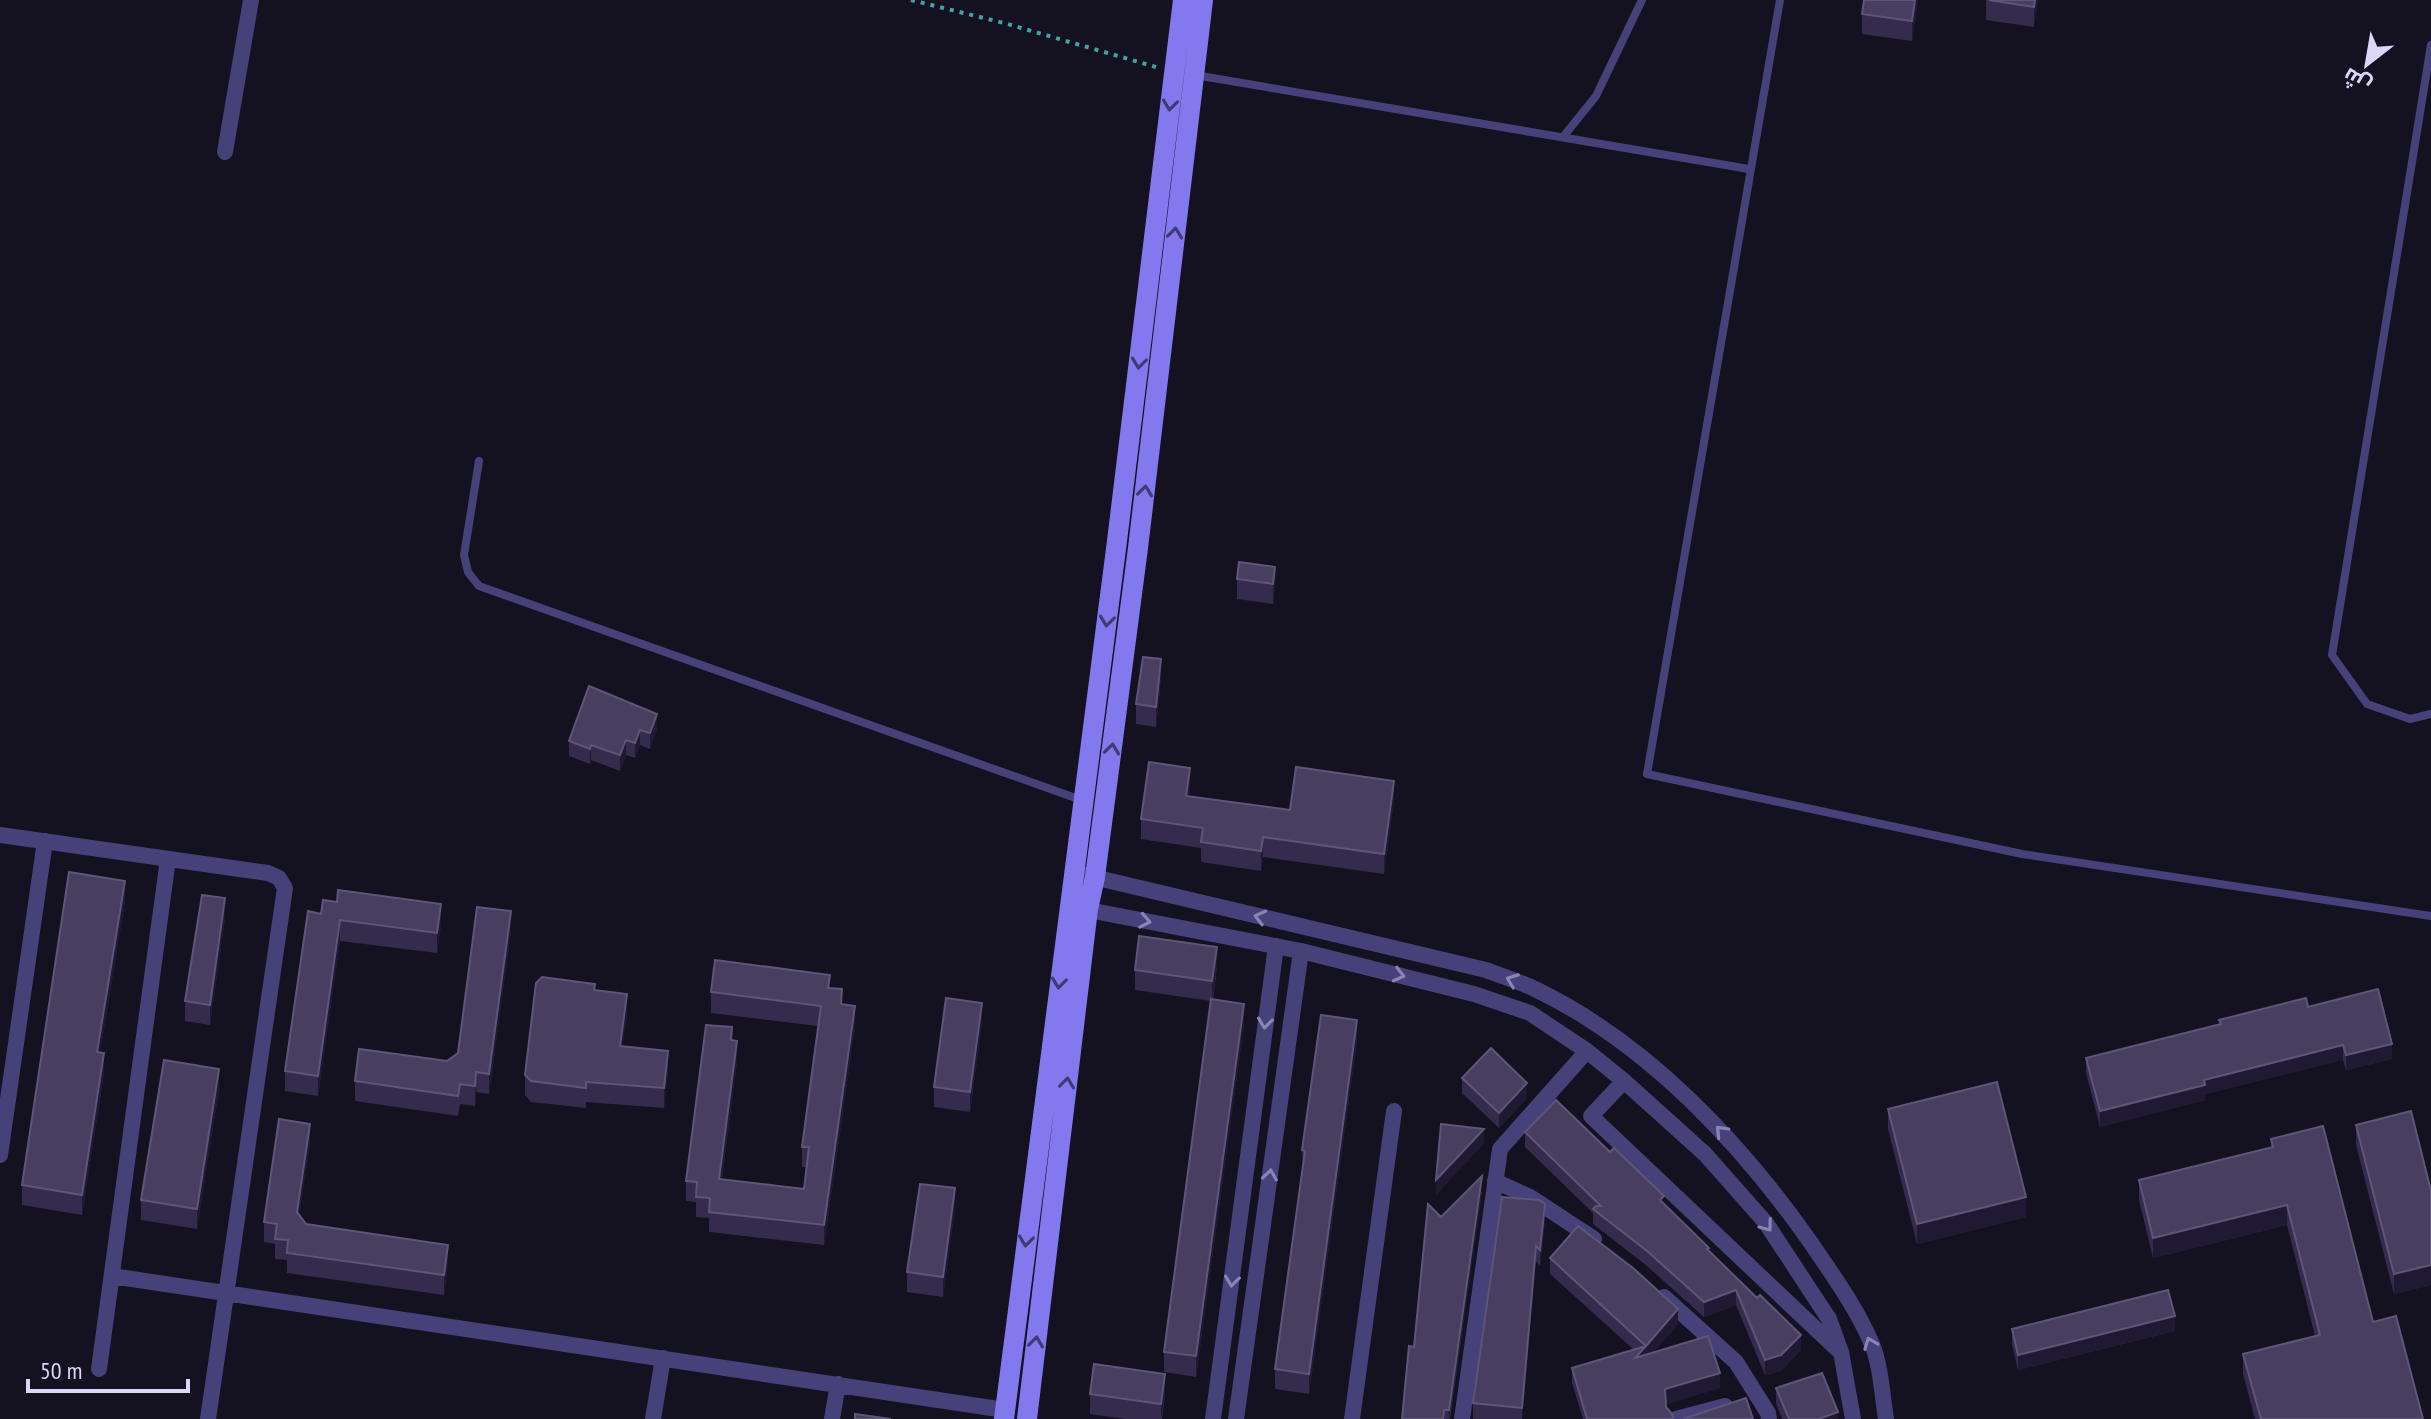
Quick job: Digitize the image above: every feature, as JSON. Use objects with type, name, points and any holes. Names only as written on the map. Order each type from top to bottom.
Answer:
[{"type":"main road","points":[[1027,1419],[1078,908],[1075,872],[1094,803],[1138,548],[1184,74],[1183,0]]},
{"type":"main road","points":[[1184,74],[1203,0]]},
{"type":"main road","points":[[1005,1414],[1078,908],[1095,877],[1094,803]]},
{"type":"street","points":[[225,152],[251,0]]},
{"type":"street","points":[[0,835],[268,873],[283,882],[286,894],[208,1419]]},
{"type":"street","points":[[0,1155],[45,841]]},
{"type":"street","points":[[99,1369],[168,859]]},
{"type":"street","points":[[1075,872],[1486,970],[1536,989],[1582,1016],[1635,1053],[1685,1094],[1780,1199],[1838,1283],[1872,1343],[1886,1419]]},
{"type":"street","points":[[1078,908],[1301,951],[1488,999],[1530,1013],[1587,1051],[1624,1081],[1705,1154],[1766,1223],[1829,1319],[1841,1352],[1853,1419]]},
{"type":"street","points":[[1213,1419],[1276,946]]},
{"type":"street","points":[[1236,1419],[1301,951]]},
{"type":"street","points":[[1462,1419],[1500,1149],[1587,1051]]},
{"type":"street","points":[[1624,1081],[1591,1116],[1841,1352]]},
{"type":"street","points":[[1352,1419],[1394,1111]]},
{"type":"street","points":[[1495,1181],[1566,1218],[1609,1250]]},
{"type":"street","points":[[112,1276],[838,1384],[1005,1414]]},
{"type":"street","points":[[1651,1285],[1736,1362],[1769,1419]]},
{"type":"street","points":[[653,1419],[663,1358]]},
{"type":"street","points":[[832,1419],[838,1384]]},
{"type":"street","points":[[1676,1419],[1758,1398]]},
{"type":"lane","points":[[1563,137],[1596,96],[1642,0]]},
{"type":"lane","points":[[1780,0],[1647,774],[2022,854],[2431,916]]},
{"type":"lane","points":[[2431,45],[2332,655],[2367,704],[2410,719],[2431,714]]},
{"type":"lane","points":[[1184,74],[1749,169]]},
{"type":"lane","points":[[479,461],[464,555],[468,572],[479,586],[1094,803]]},
{"type":"path","points":[[911,0],[1184,74]]},
{"type":"building","points":[[1864,0],[1915,0],[1912,21],[1862,14]]},
{"type":"building","points":[[1989,0],[2035,0],[2034,7]]},
{"type":"building","points":[[1239,562],[1275,567],[1273,584],[1237,579]]},
{"type":"building","points":[[1143,657],[1161,659],[1156,707],[1136,704]]},
{"type":"building","points":[[589,686],[657,714],[650,733],[640,730],[635,743],[626,740],[620,755],[569,741]]},
{"type":"building","points":[[1149,762],[1190,768],[1186,796],[1290,810],[1296,767],[1394,781],[1384,854],[1263,837],[1261,851],[1201,842],[1203,828],[1141,819]]},
{"type":"building","points":[[69,872],[125,881],[97,1052],[104,1053],[82,1195],[22,1185]]},
{"type":"building","points":[[338,890],[441,904],[437,933],[340,920],[318,1076],[285,1071],[308,911],[321,914],[323,900],[337,902]]},
{"type":"building","points":[[202,895],[225,898],[210,1005],[185,1001]]},
{"type":"building","points":[[477,907],[511,911],[489,1074],[476,1072],[475,1086],[460,1084],[458,1096],[355,1081],[359,1049],[447,1061],[458,1053]]},
{"type":"building","points":[[1139,936],[1217,947],[1212,981],[1135,970]]},
{"type":"building","points":[[715,960],[830,975],[828,988],[842,989],[841,1004],[855,1006],[824,1225],[709,1212],[710,1198],[696,1197],[697,1182],[686,1181],[706,1025],[732,1027],[731,1040],[737,1041],[719,1179],[804,1189],[809,1147],[802,1147],[821,1006],[711,992]]},
{"type":"building","points":[[542,977],[595,984],[594,990],[627,994],[620,1046],[668,1051],[664,1088],[586,1082],[586,1088],[531,1081],[525,1075],[536,983]]},
{"type":"building","points":[[2378,989],[2392,1044],[2346,1055],[2343,1045],[2204,1080],[2205,1085],[2100,1111],[2086,1058],[2221,1024],[2219,1020],[2306,998],[2308,1007]]},
{"type":"building","points":[[946,998],[982,1003],[970,1092],[934,1087]]},
{"type":"building","points":[[1211,999],[1244,1004],[1196,1356],[1164,1352]]},
{"type":"building","points":[[1321,1015],[1357,1020],[1309,1374],[1275,1369]]},
{"type":"building","points":[[1491,1048],[1527,1083],[1499,1113],[1462,1078]]},
{"type":"building","points":[[164,1060],[219,1069],[197,1209],[141,1200]]},
{"type":"building","points":[[1997,1082],[2026,1197],[1917,1224],[1888,1109]]},
{"type":"building","points":[[1556,1100],[1610,1152],[1614,1148],[1664,1196],[1660,1200],[1707,1249],[1757,1298],[1760,1295],[1801,1335],[1781,1355],[1765,1360],[1736,1290],[1704,1302],[1647,1251],[1593,1209],[1601,1206],[1525,1132]]},
{"type":"building","points":[[2411,1111],[2431,1191],[2431,1265],[2394,1274],[2356,1125]]},
{"type":"building","points":[[279,1119],[310,1124],[297,1212],[306,1224],[448,1245],[444,1275],[287,1253],[288,1240],[275,1239],[277,1224],[264,1222]]},
{"type":"building","points":[[1441,1124],[1484,1129],[1436,1180]]},
{"type":"building","points":[[2323,1126],[2373,1322],[2396,1316],[2423,1419],[2261,1419],[2243,1354],[2320,1335],[2287,1205],[2153,1238],[2139,1180],[2273,1147],[2271,1139]]},
{"type":"building","points":[[1482,1176],[1449,1410],[1444,1410],[1443,1419],[1402,1419],[1409,1346],[1414,1347],[1428,1204],[1441,1217]]},
{"type":"building","points":[[920,1184],[955,1188],[943,1277],[907,1272]]},
{"type":"building","points":[[1502,1197],[1539,1200],[1545,1204],[1540,1250],[1536,1246],[1522,1408],[1473,1403]]},
{"type":"building","points":[[1578,1226],[1633,1268],[1678,1309],[1646,1346],[1550,1258]]},
{"type":"building","points":[[2168,1290],[2175,1316],[2018,1355],[2012,1329]]},
{"type":"building","points":[[1708,1336],[1720,1373],[1665,1389],[1666,1407],[1673,1419],[1587,1419],[1572,1368],[1646,1346],[1635,1358]]},
{"type":"building","points":[[1094,1364],[1165,1374],[1161,1404],[1090,1394]]},
{"type":"building","points":[[1822,1373],[1838,1412],[1819,1419],[1789,1419],[1776,1388]]},
{"type":"building","points":[[1746,1398],[1753,1419],[1683,1419]]},
{"type":"building","points":[[855,1414],[891,1419],[855,1419]]}]
